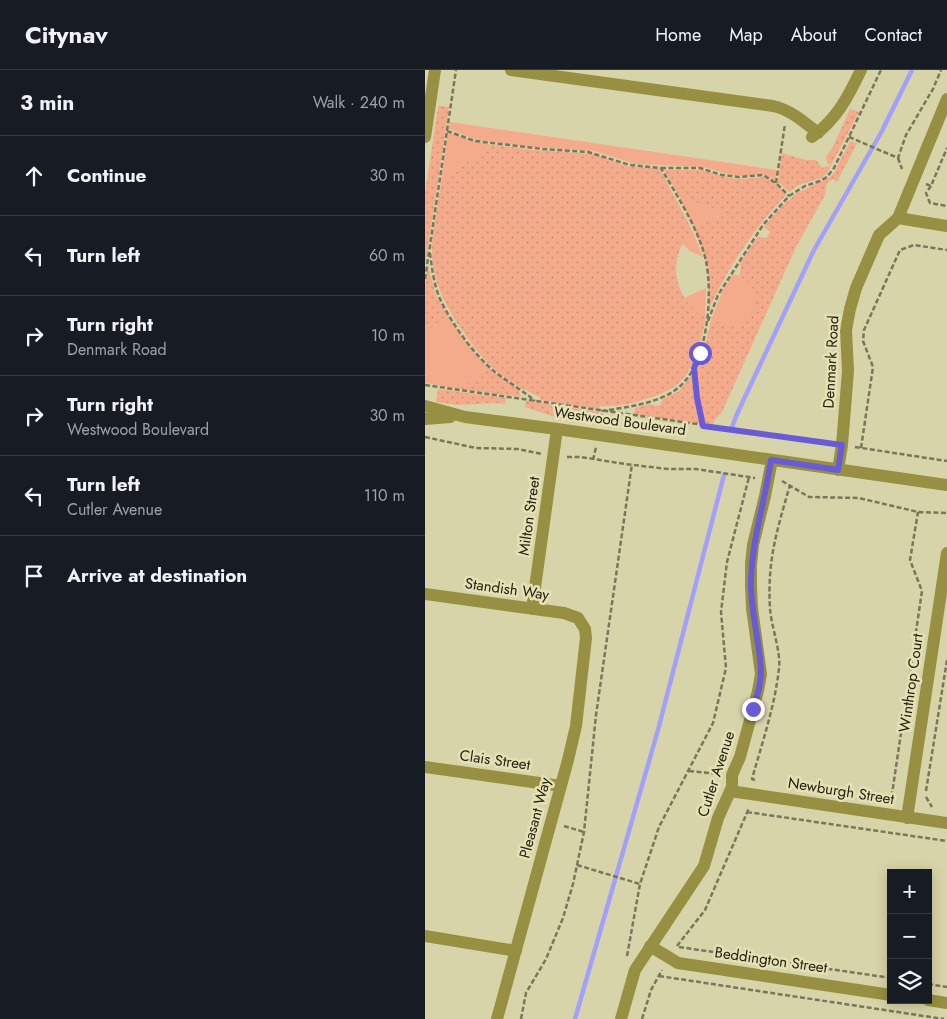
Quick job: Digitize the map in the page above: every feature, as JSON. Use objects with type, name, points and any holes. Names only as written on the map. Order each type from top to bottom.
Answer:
[{"type":"street","points":[[425,137],[435,70]]},
{"type":"street","points":[[511,70],[783,108],[792,113],[815,135],[838,114],[861,70]]},
{"type":"street","name":"Denmark Road","points":[[838,470],[848,372],[846,330],[856,288],[879,235],[898,218],[947,99]]},
{"type":"street","points":[[898,218],[947,226]]},
{"type":"street","name":"Westwood Boulevard","points":[[425,406],[465,417],[557,428],[947,485]]},
{"type":"street","name":"Westwood Boulevard","points":[[425,419],[465,417]]},
{"type":"street","name":"Milton Street","points":[[532,609],[557,428]]},
{"type":"street","name":"Cutler Avenue","points":[[621,1019],[635,970],[703,866],[730,791],[753,709],[761,674],[752,608],[751,564],[753,545],[769,479],[771,460]]},
{"type":"street","name":"Winthrop Court","points":[[907,818],[947,553]]},
{"type":"street","name":"Standish Way","points":[[425,594],[571,615],[578,618],[582,623]]},
{"type":"street","name":"Pleasant Way","points":[[497,1019],[561,786],[575,726],[585,651],[585,629],[582,623]]},
{"type":"street","name":"Clais Street","points":[[425,766],[561,786]]},
{"type":"street","name":"Newburgh Street","points":[[730,791],[947,823]]},
{"type":"street","points":[[425,936],[516,951]]},
{"type":"street","name":"Beddington Street","points":[[651,946],[678,963],[887,993]]},
{"type":"street","points":[[932,1001],[947,1003]]},
{"type":"path","points":[[425,279],[456,70]]},
{"type":"path","points":[[602,411],[629,407],[662,397],[679,387],[694,368],[717,295],[728,277],[763,225],[789,196],[805,186],[827,177],[834,168],[881,70]]},
{"type":"path","points":[[849,137],[898,158],[906,136],[933,89],[941,70]]},
{"type":"path","points":[[777,182],[786,119],[792,113]]},
{"type":"path","points":[[447,131],[475,141],[588,152],[630,165],[661,168],[700,168],[722,175],[739,177],[763,175],[777,182],[789,196]]},
{"type":"path","points":[[947,148],[931,186],[926,193],[930,203],[947,206]]},
{"type":"path","points":[[661,168],[688,217],[706,261],[708,290],[707,325]]},
{"type":"path","points":[[914,179],[931,186]]},
{"type":"path","points":[[861,448],[873,368],[863,341],[864,330],[900,250],[914,245],[947,250]]},
{"type":"path","points":[[430,249],[432,271],[441,301],[462,334],[494,372],[536,401]]},
{"type":"path","points":[[694,368],[697,398],[703,426]]},
{"type":"path","points":[[425,385],[947,461]]},
{"type":"path","points":[[425,437],[476,448],[517,449],[554,456],[581,457],[668,469],[696,469],[782,480],[809,497],[859,498],[918,512],[947,513]]},
{"type":"path","points":[[521,1019],[526,993],[545,959],[563,918],[584,832],[596,715],[632,464]]},
{"type":"path","points":[[625,962],[640,884],[659,827],[713,723],[726,668],[721,612],[727,562],[749,477]]},
{"type":"path","points":[[642,1019],[651,990],[668,958],[705,910],[747,812],[752,779],[775,693],[779,666],[770,610],[769,574],[773,545],[790,485]]},
{"type":"path","points":[[883,800],[892,794],[922,590],[910,560],[918,512]]},
{"type":"path","points":[[939,808],[931,807],[925,798],[947,660]]},
{"type":"path","points":[[689,771],[733,775]]},
{"type":"path","points":[[752,779],[762,781]]},
{"type":"path","points":[[747,812],[947,841]]},
{"type":"path","points":[[550,822],[584,832]]},
{"type":"path","points":[[577,865],[640,884]]},
{"type":"path","points":[[677,946],[887,977]]},
{"type":"path","points":[[659,976],[944,1019]]},
{"type":"path","points":[[932,985],[947,987]]},
{"type":"shaded area","points":[[439,106],[449,107],[425,267],[425,192]]},
{"type":"shaded area","points":[[850,109],[859,112],[827,173],[821,178],[799,185],[789,192],[778,182],[782,153],[806,160],[816,160],[822,168],[830,165],[826,156],[832,149]]},
{"type":"shaded area","points":[[450,122],[777,170],[775,180],[762,174],[747,176],[730,175],[704,167],[635,164],[594,151],[532,147],[477,140],[449,129]]},
{"type":"shaded area","points":[[448,132],[469,140],[493,145],[463,165],[440,189]]},
{"type":"shaded area","points":[[850,141],[857,143],[837,182],[833,179],[827,183],[825,195],[796,247],[722,412],[713,425],[705,424],[698,392],[696,369],[703,355],[711,320],[728,324],[745,320],[753,308],[752,288],[739,276],[741,266],[739,265],[758,236],[767,237],[770,232],[764,227],[783,205],[797,193],[829,178],[834,173]]},
{"type":"shaded area","points":[[493,145],[594,154],[627,166],[660,169],[692,230],[684,242],[676,265],[680,289],[686,300],[706,318],[695,359],[683,379],[673,387],[661,394],[640,401],[618,406],[600,406],[599,409],[540,400],[540,397],[515,384],[495,370],[470,342],[450,311],[440,291],[434,271],[431,247],[440,189],[463,165]]},
{"type":"shaded area","points":[[664,170],[702,170],[729,178],[741,179],[762,177],[771,180],[787,194],[743,248],[709,309],[708,266],[694,227],[709,219],[727,214],[679,196]]},
{"type":"shaded area","points":[[679,196],[728,214],[709,219],[694,227]]},
{"type":"shaded area","points":[[692,230],[703,257],[690,251],[682,243]]},
{"type":"shaded area","points":[[428,265],[436,295],[448,316],[425,333],[425,286]]},
{"type":"shaded area","points":[[733,274],[744,279],[754,292],[754,303],[750,314],[743,322],[735,325],[711,320],[723,290]]},
{"type":"shaded area","points":[[706,288],[705,318],[697,313],[684,298]]},
{"type":"shaded area","points":[[448,316],[468,345],[487,367],[460,389],[425,383],[425,333]]},
{"type":"shaded area","points":[[487,367],[518,389],[521,397],[460,389]]},
{"type":"shaded area","points":[[692,375],[702,424],[634,414],[635,408],[650,404],[660,405],[663,399],[679,391]]},
{"type":"shaded area","points":[[438,389],[506,398],[505,404],[458,405],[436,402]]},
{"type":"shaded area","points":[[526,401],[599,412],[597,423],[595,425],[567,421],[525,407]]},
{"type":"waterway","points":[[732,427],[814,250],[882,131],[912,70]]},
{"type":"waterway","points":[[575,1019],[658,730],[724,475]]},
{"type":"route","points":[[700,353],[694,368],[697,398],[703,426],[842,445],[838,470],[771,460],[765,496],[753,545],[751,564],[752,608],[761,674],[753,709]]}]
